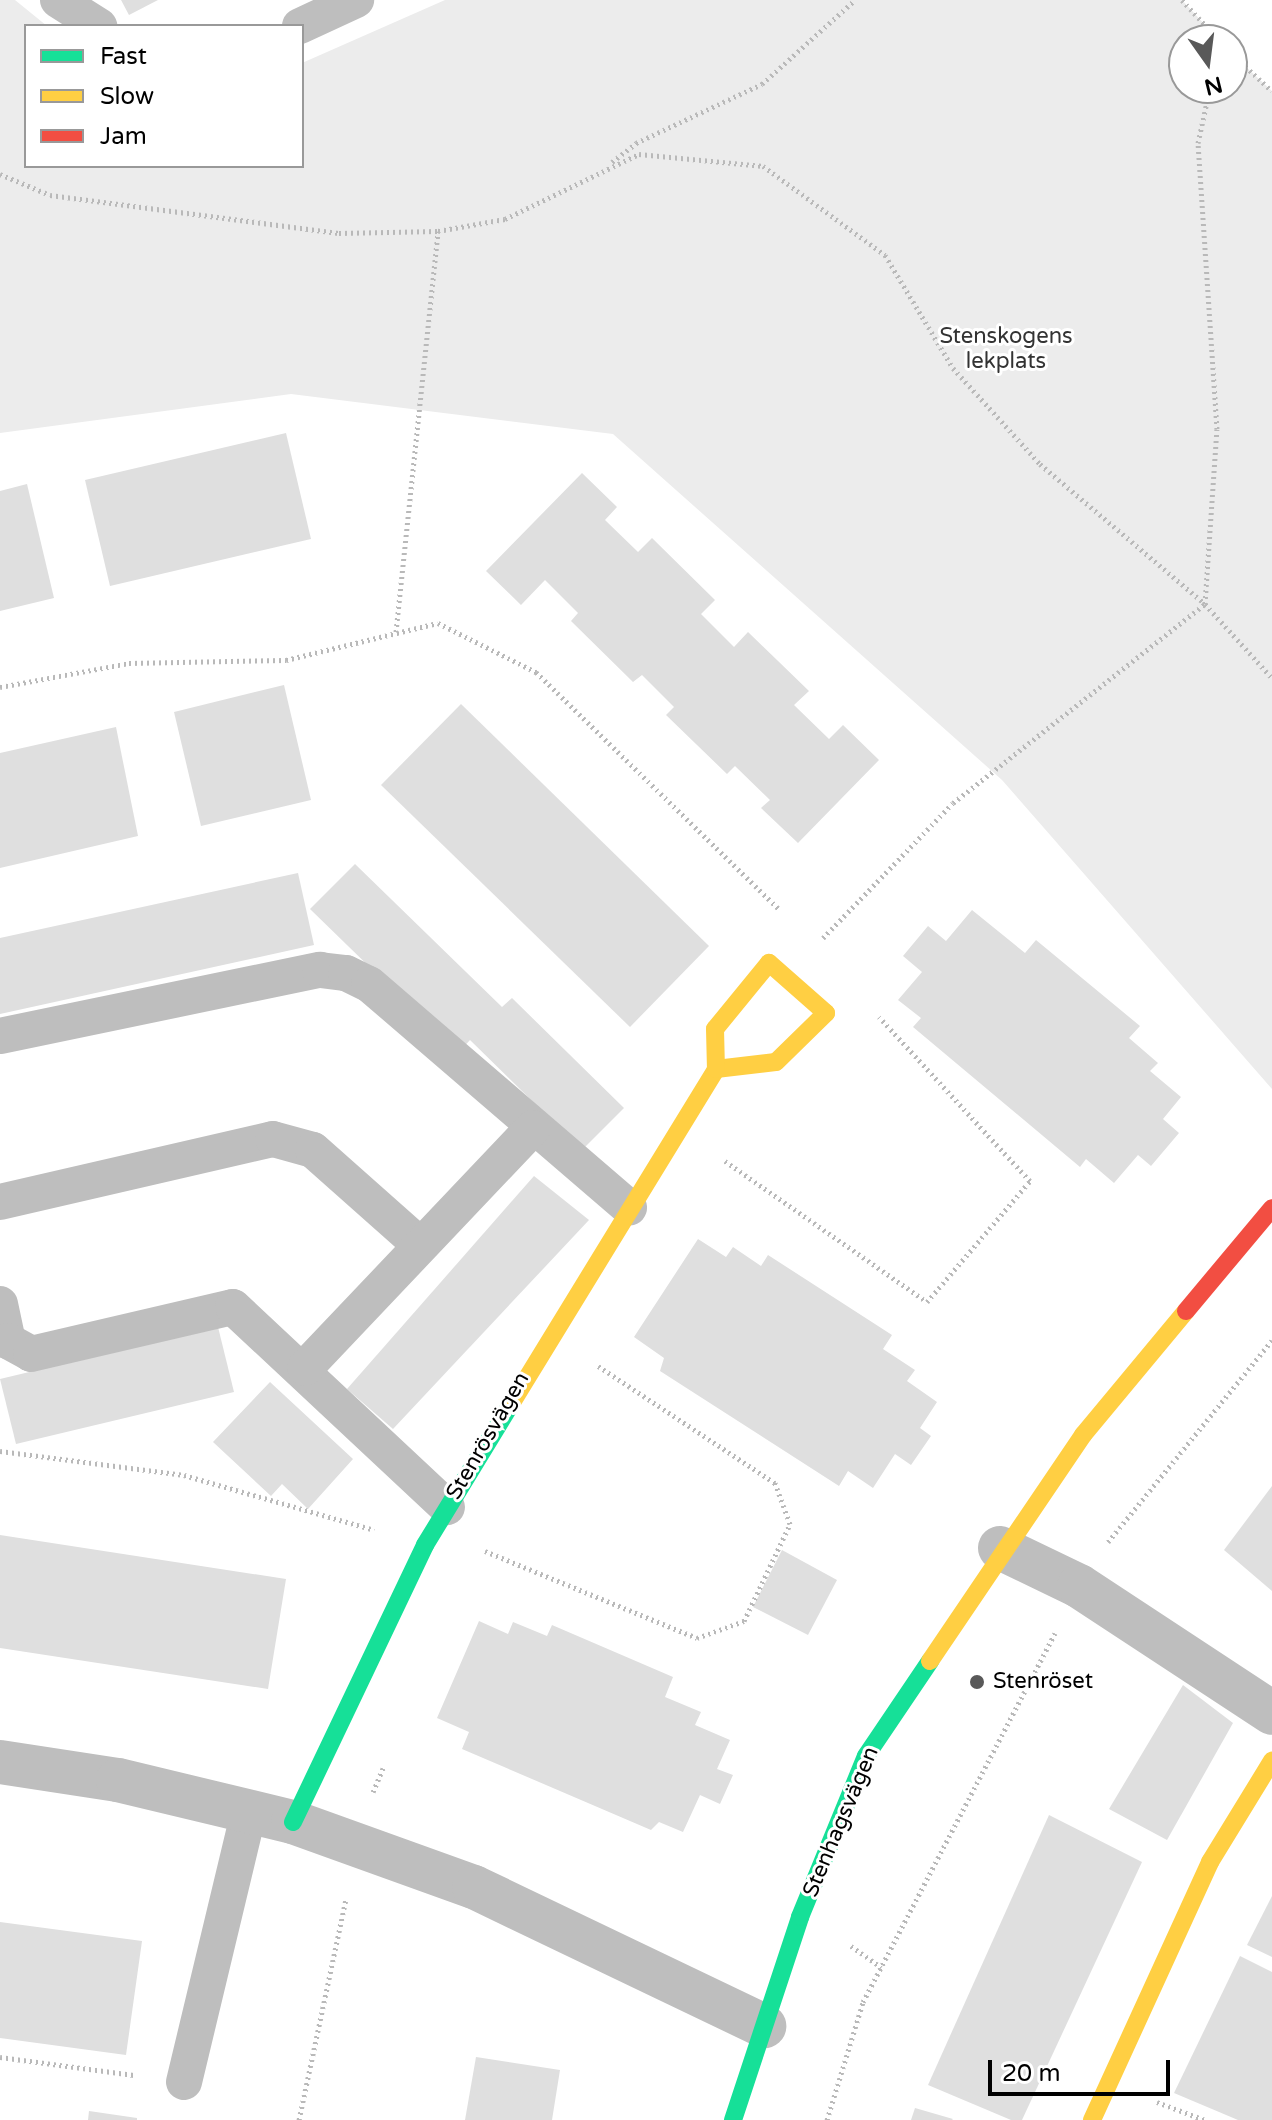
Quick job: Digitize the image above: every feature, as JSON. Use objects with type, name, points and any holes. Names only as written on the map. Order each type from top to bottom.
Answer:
[{"type":"street","points":[[769,963],[826,1013],[776,1062],[716,1069],[715,1029],[769,963]]},
{"type":"street","name":"Stenrösvägen","points":[[293,1822],[425,1545],[716,1069]]},
{"type":"street","name":"Stenhagsvägen","points":[[733,2120],[764,2026],[866,1756],[1000,1548],[1083,1435],[1272,1208]]},
{"type":"street","points":[[1000,1548],[1079,1586],[1272,1713]]},
{"type":"street","points":[[1092,2120],[1210,1862],[1272,1761]]},
{"type":"street","points":[[0,1762],[293,1822],[474,1887],[764,2026]]},
{"type":"lane","points":[[58,0],[96,24]]},
{"type":"lane","points":[[304,24],[356,0]]},
{"type":"lane","points":[[0,1036],[320,970],[346,973],[369,984],[629,1208]]},
{"type":"lane","points":[[305,1368],[419,1244],[533,1128]]},
{"type":"lane","points":[[0,1202],[273,1139],[313,1150],[419,1244]]},
{"type":"lane","points":[[0,1304],[8,1341],[31,1354],[233,1307],[305,1368],[447,1507]]},
{"type":"lane","points":[[184,2082],[249,1811]]},
{"type":"path","points":[[605,167],[636,143],[762,84],[855,0]]},
{"type":"path","points":[[1182,0],[1204,24]]},
{"type":"path","points":[[1248,69],[1272,91]]},
{"type":"path","points":[[785,978],[953,803],[1205,604],[1217,429],[1198,143],[1207,104]]},
{"type":"path","points":[[0,174],[50,195],[188,216],[339,233],[438,231],[505,219],[605,167],[639,154],[763,166],[885,255],[953,368],[1040,464],[1205,604],[1272,678]]},
{"type":"path","points":[[396,632],[438,231]]},
{"type":"path","points":[[0,687],[129,663],[286,660],[438,623],[536,672],[814,946]]},
{"type":"path","points":[[718,1172],[726,1159],[927,1302],[1030,1181],[868,1005]]},
{"type":"path","points":[[827,2120],[881,1967],[1079,1586],[1272,1340]]},
{"type":"path","points":[[584,1376],[600,1350]]},
{"type":"path","points":[[486,1536],[476,1547],[697,1638],[744,1621],[790,1524],[775,1483],[592,1362]]},
{"type":"path","points":[[0,1451],[184,1475],[425,1545]]},
{"type":"path","points":[[368,1805],[386,1762]]},
{"type":"path","points":[[299,2120],[349,1883]]},
{"type":"path","points":[[856,1934],[850,1948],[881,1967]]},
{"type":"path","points":[[0,2057],[184,2082]]},
{"type":"green space","name":"Stenskogens lekplats","points":[[0,0],[15,0],[45,24],[24,24],[24,168],[304,168],[304,62],[445,0],[1182,0],[1204,24],[1168,24],[1168,104],[1248,104],[1248,69],[1272,91],[1272,1089],[1002,780],[613,434],[291,394],[0,433]]},
{"type":"building","points":[[121,0],[158,0],[129,15]]},
{"type":"building","points":[[286,433],[311,539],[110,586],[85,480]]},
{"type":"building","points":[[582,473],[617,507],[605,520],[638,552],[652,538],[715,600],[701,614],[734,647],[748,632],[809,691],[794,705],[829,739],[843,725],[879,760],[798,843],[761,808],[770,800],[735,766],[727,774],[666,715],[674,707],[642,675],[633,682],[571,621],[578,613],[545,580],[521,605],[486,571]]},
{"type":"building","points":[[27,484],[54,598],[0,611],[0,491]]},
{"type":"building","points":[[284,685],[311,800],[201,826],[174,712]]},
{"type":"building","points":[[461,704],[709,946],[630,1027],[381,785]]},
{"type":"building","points":[[116,727],[138,836],[0,868],[0,753]]},
{"type":"building","points":[[355,864],[502,1007],[512,998],[624,1108],[582,1150],[470,1040],[458,1053],[310,909]]},
{"type":"building","points":[[298,873],[314,945],[0,1014],[0,938]]},
{"type":"building","points":[[972,910],[1025,953],[1036,940],[1140,1026],[1129,1038],[1158,1063],[1150,1071],[1181,1097],[1163,1119],[1179,1133],[1151,1166],[1138,1155],[1114,1183],[1086,1159],[1080,1167],[913,1027],[921,1018],[898,1000],[922,972],[903,956],[928,926],[946,941]]},
{"type":"building","points":[[534,1176],[589,1220],[393,1429],[347,1389]]},
{"type":"building","points":[[698,1239],[726,1257],[733,1247],[761,1266],[768,1255],[892,1335],[883,1349],[915,1370],[907,1381],[937,1402],[920,1428],[931,1436],[911,1465],[895,1454],[873,1488],[848,1471],[839,1486],[660,1371],[664,1358],[634,1337]]},
{"type":"building","points":[[218,1327],[234,1392],[16,1444],[0,1379]]},
{"type":"building","points":[[270,1382],[353,1459],[308,1509],[282,1484],[271,1496],[213,1442]]},
{"type":"building","points":[[1272,1486],[1272,1591],[1224,1550]]},
{"type":"building","points":[[0,1535],[286,1579],[268,1689],[0,1648]]},
{"type":"building","points":[[782,1550],[837,1580],[808,1635],[753,1607]]},
{"type":"building","points":[[479,1621],[508,1634],[513,1622],[547,1636],[552,1625],[673,1677],[665,1697],[701,1712],[695,1725],[730,1740],[717,1769],[733,1775],[720,1804],[700,1795],[683,1832],[659,1822],[651,1830],[462,1749],[469,1732],[437,1718]]},
{"type":"building","points":[[1183,1685],[1233,1723],[1167,1840],[1109,1809]]},
{"type":"building","points":[[1049,1815],[1142,1862],[1022,2120],[1011,2120],[928,2085]]},
{"type":"building","points":[[1272,1896],[1272,1957],[1247,1945]]},
{"type":"building","points":[[0,1922],[142,1941],[126,2055],[0,2038]]},
{"type":"building","points":[[1240,1956],[1272,1972],[1272,2120],[1238,2120],[1174,2093]]},
{"type":"building","points":[[476,2057],[560,2070],[552,2120],[465,2120]]},
{"type":"building","points":[[915,2108],[953,2119],[911,2120]]},
{"type":"building","points":[[89,2111],[137,2118],[137,2120],[88,2120]]},
{"type":"traffic: fast","points":[[293,1822],[425,1545],[511,1404]]},
{"type":"traffic: fast","points":[[733,2120],[800,1917],[866,1756],[930,1661]]},
{"type":"traffic: slow","points":[[511,1404],[716,1069],[776,1062],[826,1013],[769,963],[715,1029],[716,1069]]},
{"type":"traffic: slow","points":[[930,1661],[1083,1435],[1186,1311]]},
{"type":"traffic: slow","points":[[1092,2120],[1210,1862],[1272,1761]]},
{"type":"traffic: jam","points":[[1186,1311],[1272,1208]]},
{"type":"place","name":"Stenröset","points":[[977,1682]]}]
